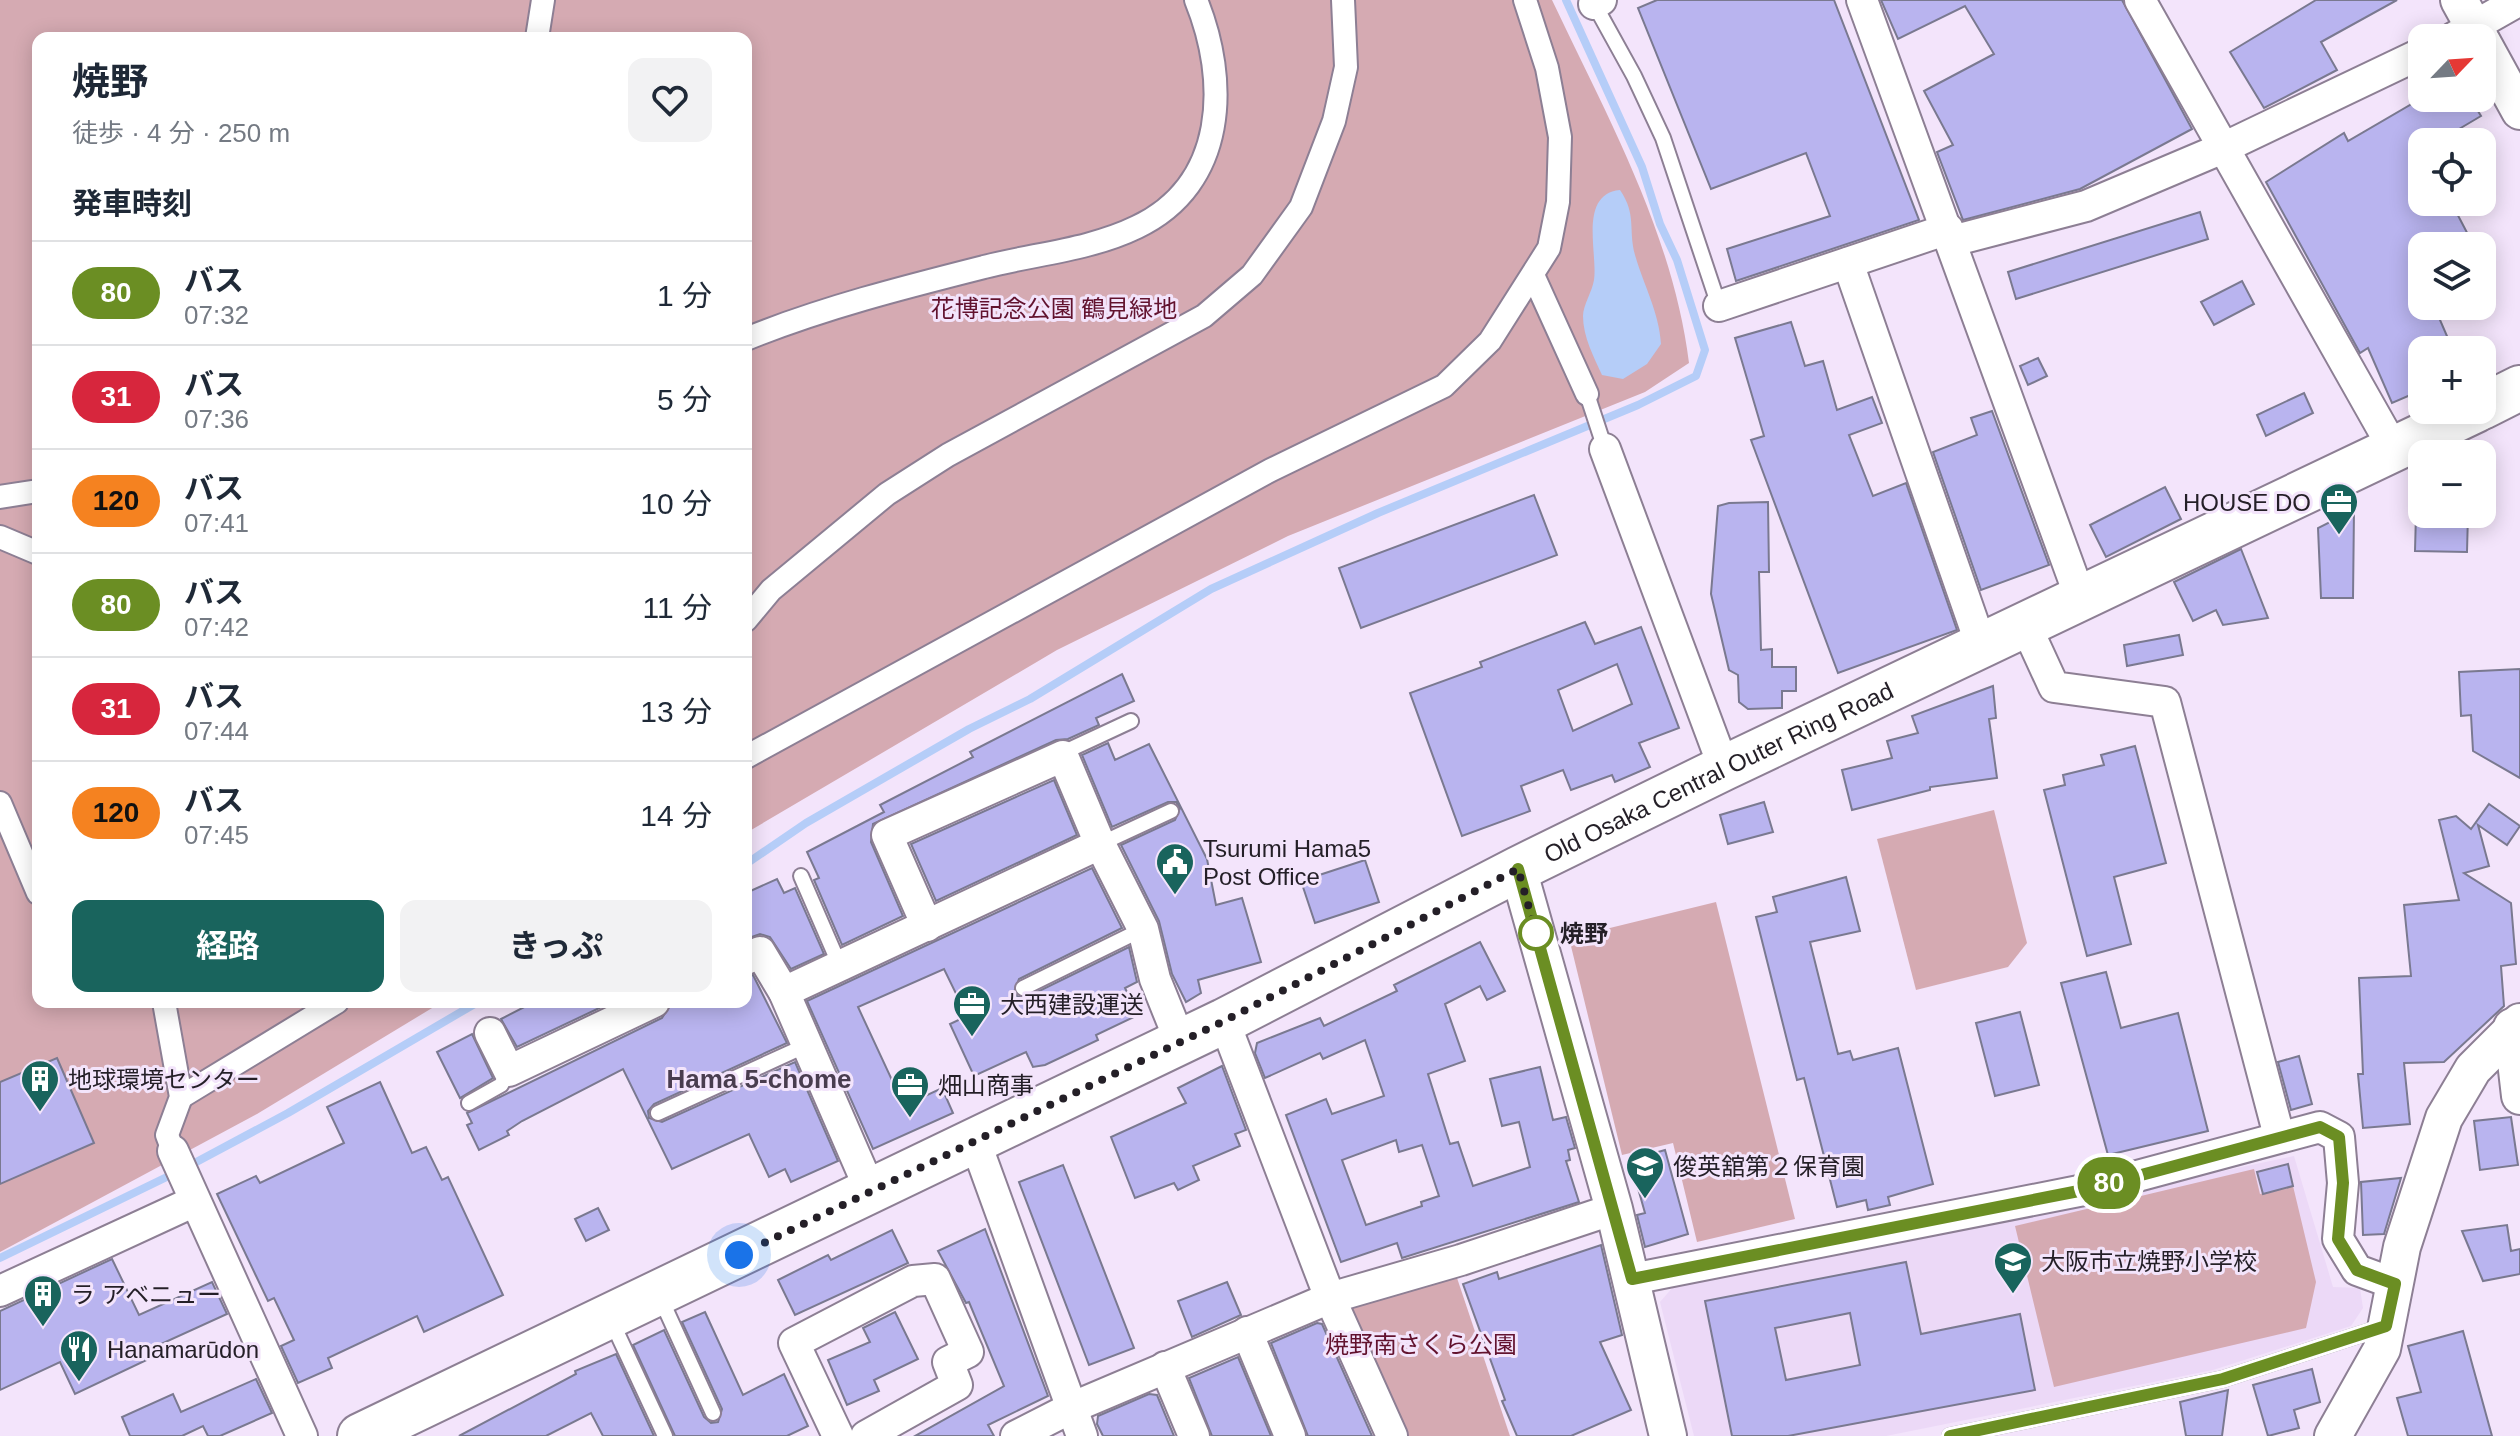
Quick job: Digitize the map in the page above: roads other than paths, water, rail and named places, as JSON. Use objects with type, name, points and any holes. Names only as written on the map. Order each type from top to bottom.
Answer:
[{"type":"main road","points":[[2496,400],[2520,388]]},
{"type":"main road","name":"Old Osaka Central Outer Ring Road","points":[[381,1432],[609,1317],[1224,1021],[1518,869],[1724,768],[2448,424]]},
{"type":"street","points":[[538,32],[543,0]]},
{"type":"street","points":[[752,341],[937,279],[1101,241],[1139,226],[1167,205],[1182,193],[1207,153],[1217,107],[1215,61],[1196,0]]},
{"type":"street","points":[[752,613],[771,590],[887,494],[961,448],[1204,316],[1252,275],[1301,207],[1334,121],[1346,67],[1343,0]]},
{"type":"street","points":[[752,754],[1271,470],[1444,386],[1490,341],[1549,248],[1558,202],[1560,137],[1547,68],[1525,0]]},
{"type":"street","points":[[1862,0],[2080,597]]},
{"type":"street","points":[[2140,0],[2395,451]]},
{"type":"street","points":[[2478,24],[2520,0]]},
{"type":"street","points":[[1719,306],[1848,263],[1950,235],[2086,206],[2223,148],[2408,60]]},
{"type":"street","points":[[2496,72],[2520,111]]},
{"type":"street","points":[[1848,263],[1981,645]]},
{"type":"street","points":[[1533,275],[1587,394]]},
{"type":"street","points":[[1605,449],[1724,768]]},
{"type":"street","points":[[0,497],[32,492]]},
{"type":"street","points":[[0,537],[32,550]]},
{"type":"street","points":[[2025,624],[2054,687],[2165,702],[2279,1136]]},
{"type":"street","points":[[927,926],[887,835],[1063,756],[1100,844],[1143,929],[1155,979],[1180,1041]]},
{"type":"street","points":[[0,803],[32,879]]},
{"type":"street","points":[[784,992],[1100,844]]},
{"type":"street","points":[[1518,869],[1632,1279],[1660,1433]]},
{"type":"street","points":[[752,956],[760,952],[784,992],[871,1192]]},
{"type":"street","points":[[165,1008],[181,1097],[167,1135],[302,1436]]},
{"type":"street","points":[[181,1097],[327,1008]]},
{"type":"street","points":[[490,1033],[509,1071],[641,1008]]},
{"type":"street","points":[[1224,1021],[1330,1298],[1392,1436]]},
{"type":"street","points":[[2516,1025],[2520,1096]]},
{"type":"street","points":[[2333,1436],[2382,1349],[2402,1247],[2444,1118],[2473,1069],[2516,1025]]},
{"type":"street","points":[[1632,1279],[2089,1189],[2320,1127],[2339,1137],[2343,1183],[2338,1239],[2357,1270],[2395,1284]]},
{"type":"street","points":[[975,1141],[1082,1436]]},
{"type":"street","points":[[0,1291],[192,1194]]},
{"type":"street","points":[[1016,1436],[1071,1408],[1330,1298],[1461,1260],[1614,1209]]},
{"type":"street","points":[[838,1436],[794,1343],[913,1281],[935,1279],[968,1352],[948,1362],[957,1385],[866,1436]]},
{"type":"street","points":[[1247,1332],[1290,1436]]},
{"type":"street","points":[[1165,1367],[1194,1436]]},
{"type":"lane","points":[[1596,1],[1663,138],[1719,306]]},
{"type":"lane","points":[[1587,394],[1605,449]]},
{"type":"lane","points":[[1063,756],[1073,748],[1131,721]]},
{"type":"lane","points":[[1100,844],[1171,811]]},
{"type":"lane","points":[[801,876],[840,966]]},
{"type":"lane","points":[[1023,988],[1143,929]]},
{"type":"lane","points":[[658,1113],[807,1045]]},
{"type":"lane","points":[[469,1103],[501,1085],[509,1071]]},
{"type":"lane","points":[[659,1293],[713,1413]]},
{"type":"lane","points":[[609,1317],[665,1436]]},
{"type":"lane","points":[[1950,1436],[2223,1379],[2386,1326]]},
{"type":"water","points":[[1620,190],[1629,207],[1635,255],[1654,310],[1661,344],[1647,364],[1623,379],[1602,375],[1583,324],[1584,307],[1594,280],[1594,213],[1607,194]]},
{"type":"waterway","points":[[752,860],[806,823],[969,729],[1030,699],[1211,589],[1378,513],[1638,405],[1696,376],[1705,350],[1677,260],[1660,224],[1642,167],[1566,0]]},
{"type":"waterway","points":[[187,1167],[288,1113],[468,1008]]},
{"type":"waterway","points":[[0,1258],[175,1173]]},
{"type":"place","name":"HOUSE DO","points":[[2339,536]]},
{"type":"place","name":"Tsurumi Hama5 Post Office","points":[[1175,896]]},
{"type":"place","name":"焼野","points":[[1536,933]]},
{"type":"place","name":"大西建設運送","points":[[972,1038]]},
{"type":"place","name":"地球環境センター","points":[[40,1113]]},
{"type":"place","name":"畑山商事","points":[[910,1119]]},
{"type":"place","name":"俊英舘第２保育園","points":[[1645,1200]]},
{"type":"place","name":"大阪市立焼野小学校","points":[[2013,1295]]},
{"type":"place","name":"ラ アベニュー","points":[[43,1328]]},
{"type":"place","name":"Hanamarūdon","points":[[79,1383]]},
{"type":"district","name":"Hama 5-chome","points":[[759,1079]]},
{"type":"park label","name":"花博記念公園 鶴見緑地","points":[[1054,308]]},
{"type":"park label","name":"焼野南さくら公園","points":[[1421,1344]]}]
